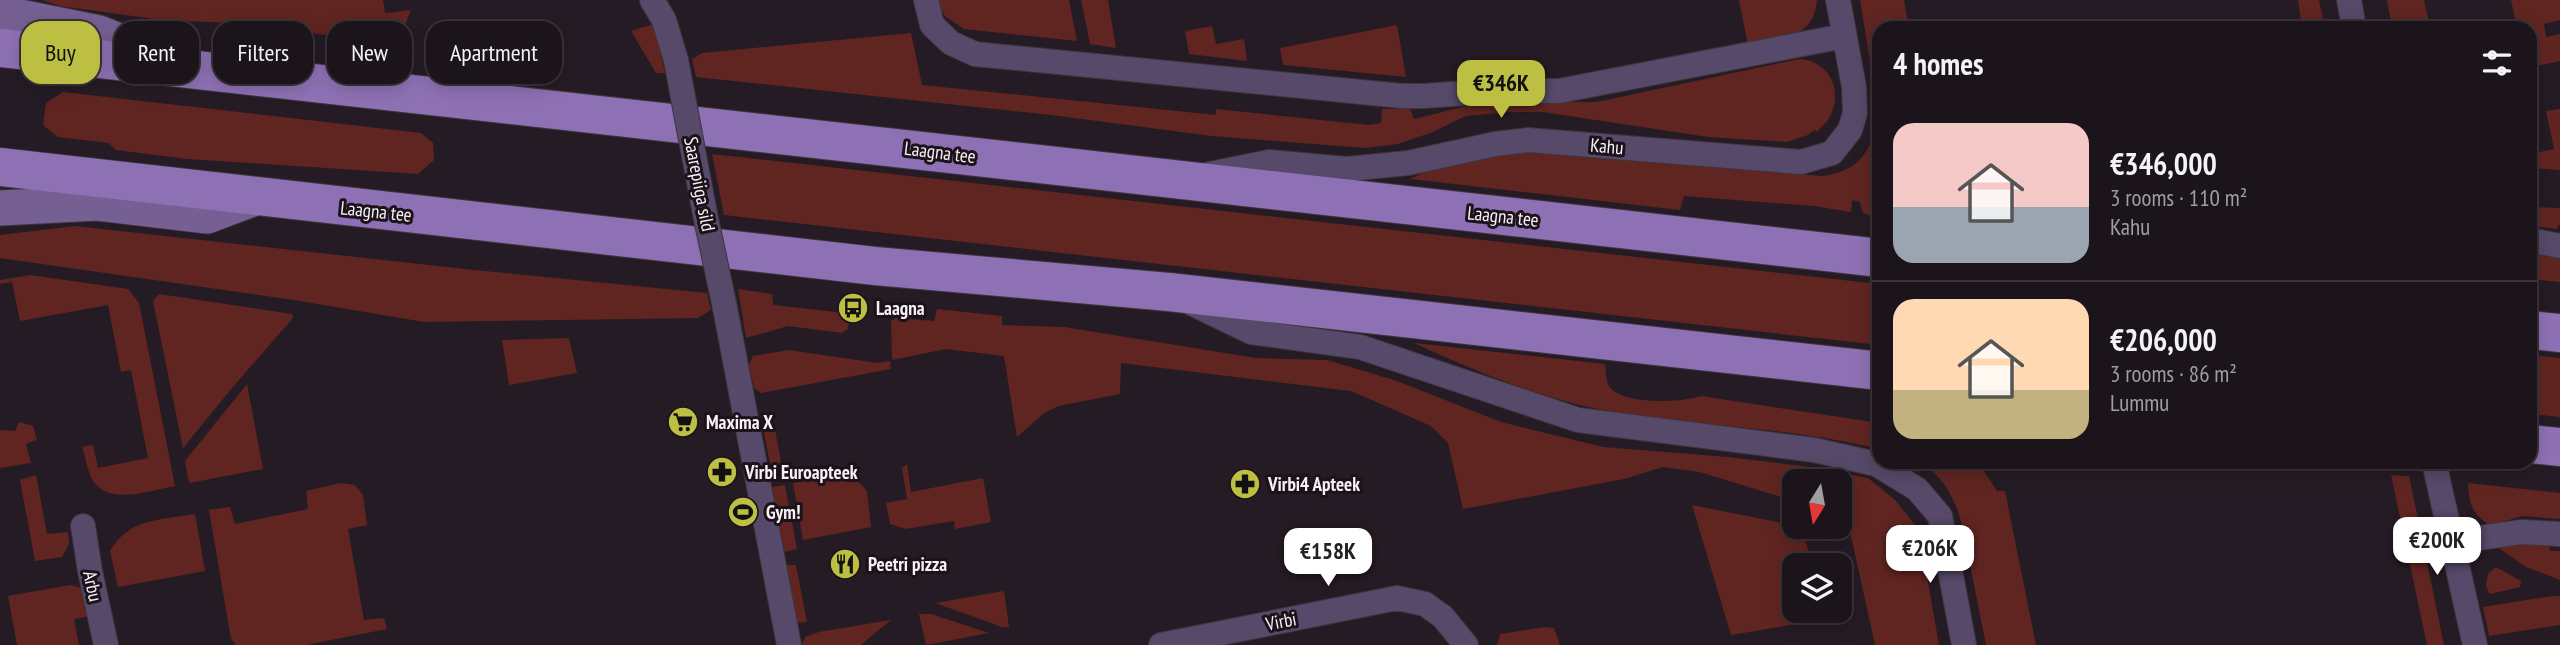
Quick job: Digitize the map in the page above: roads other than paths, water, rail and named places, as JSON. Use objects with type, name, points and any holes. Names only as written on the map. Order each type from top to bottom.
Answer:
[{"type":"main road","name":"Laagna tee","points":[[0,48],[114,61]]},
{"type":"main road","name":"Laagna tee","points":[[199,70],[540,106],[1872,257]]},
{"type":"main road","name":"Laagna tee","points":[[0,167],[875,266],[1168,292],[1872,371]]},
{"type":"main road","points":[[2537,331],[2560,333]]},
{"type":"main road","points":[[2537,445],[2560,447]]},
{"type":"street","name":"Saarepiiga sild","points":[[652,0],[664,20],[676,60],[789,645]]},
{"type":"street","points":[[926,0],[932,25],[951,43],[975,54],[1402,96],[1493,91],[1559,91],[1844,36]]},
{"type":"street","name":"Kahu","points":[[1182,180],[1269,162],[1347,169],[1408,163],[1495,144],[1528,140],[1801,162],[1832,153],[1850,130],[1855,113],[1854,87],[1838,0]]},
{"type":"street","points":[[2348,0],[2352,21]]},
{"type":"street","points":[[0,13],[99,33],[114,39]]},
{"type":"street","points":[[0,208],[97,203],[207,216],[256,198]]},
{"type":"street","points":[[2537,241],[2560,246]]},
{"type":"street","points":[[1168,292],[1251,332],[1360,347],[1578,420],[1814,450],[1872,463]]},
{"type":"street","points":[[1885,469],[1917,488],[1940,516],[1964,645]]},
{"type":"street","points":[[2435,469],[2475,645]]},
{"type":"street","name":"Arbu","points":[[83,526],[106,645]]},
{"type":"street","points":[[2451,542],[2521,532],[2560,534]]},
{"type":"street","name":"Virbi","points":[[1161,645],[1397,598],[1425,604],[1443,617],[1463,644]]},
{"type":"place","name":"Laagna","points":[[853,308]]},
{"type":"place","name":"Maxima X","points":[[683,422]]},
{"type":"place","name":"Virbi Euroapteek","points":[[722,472]]},
{"type":"place","name":"Virbi4 Apteek","points":[[1245,484]]},
{"type":"place","name":"Gym!","points":[[743,512]]},
{"type":"place","name":"Peetri pizza","points":[[845,564]]}]
